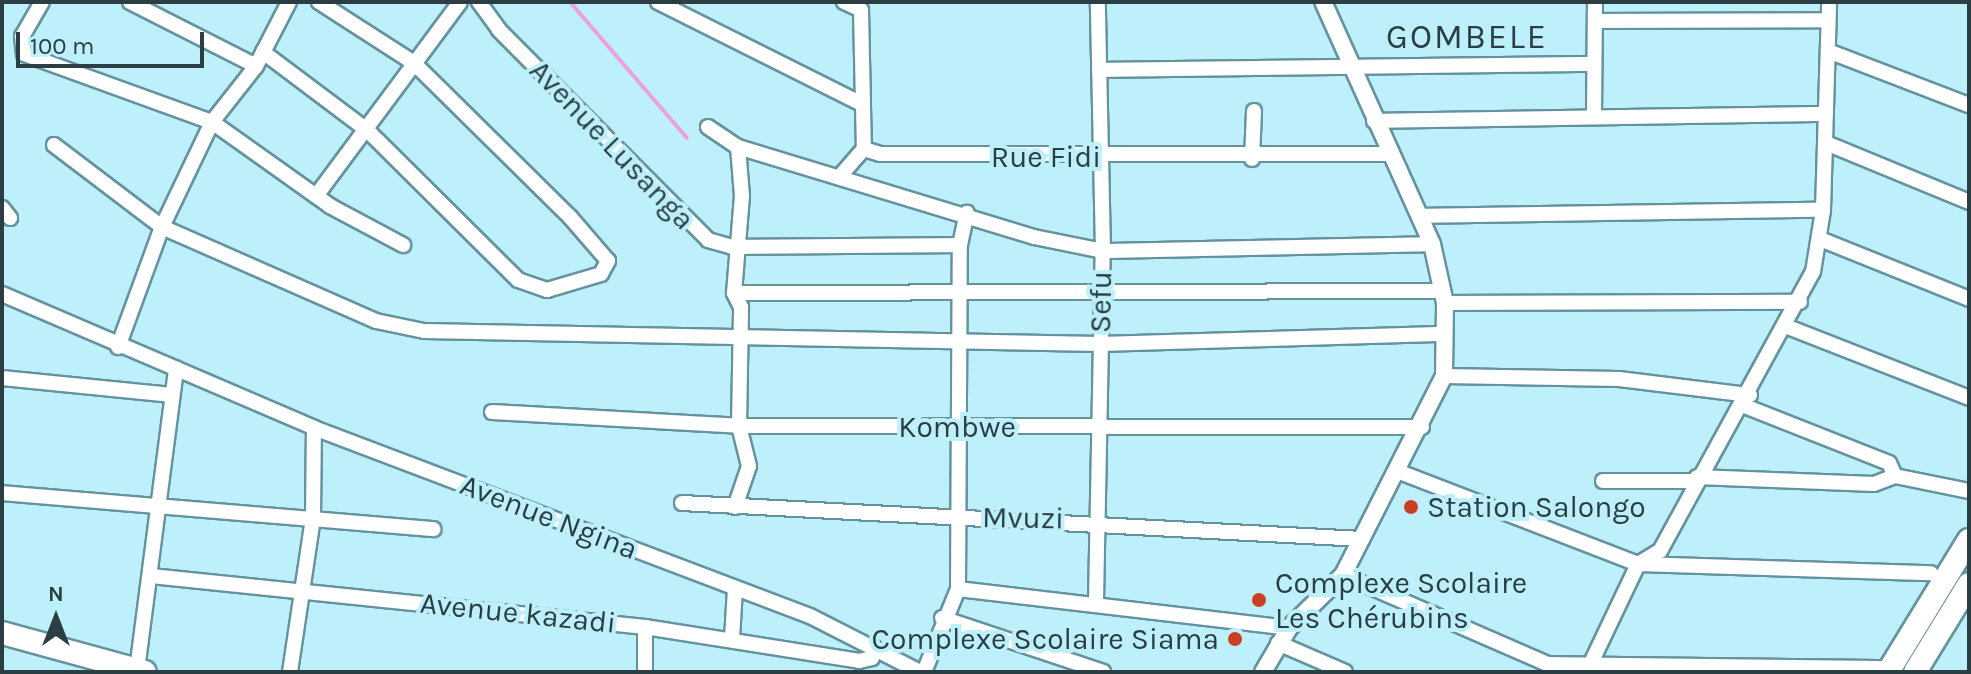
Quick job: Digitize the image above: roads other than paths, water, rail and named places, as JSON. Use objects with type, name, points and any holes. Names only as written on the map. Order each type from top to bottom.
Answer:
[{"type":"highway","points":[[1889,670],[1969,540]]},
{"type":"highway","points":[[1915,672],[1969,584]]},
{"type":"highway","points":[[2,633],[141,671]]},
{"type":"street","points":[[42,2],[22,36],[24,54],[212,122],[316,196],[403,245]]},
{"type":"street","points":[[130,2],[256,66]]},
{"type":"street","points":[[118,347],[162,227],[212,122],[256,66],[289,2]]},
{"type":"street","points":[[263,52],[367,130],[518,280],[547,290],[576,286],[608,261],[414,63],[319,2]]},
{"type":"street","points":[[316,196],[460,2]]},
{"type":"street","name":"Avenue Lusanga","points":[[479,2],[697,232],[732,247],[960,245]]},
{"type":"street","points":[[658,2],[858,102]]},
{"type":"street","points":[[841,175],[864,149],[858,102],[861,10],[844,2]]},
{"type":"street","name":"Sefu","points":[[1096,601],[1094,520],[1101,426],[1103,251],[1098,2]]},
{"type":"street","points":[[1263,672],[1289,628],[1343,575],[1422,427],[1444,376],[1444,297],[1432,244],[1387,154],[1323,2]]},
{"type":"street","points":[[1594,115],[1595,2]]},
{"type":"street","points":[[1592,661],[1638,564],[1660,551],[1696,479],[1746,400],[1800,302],[1820,239],[1823,210],[1829,2]]},
{"type":"street","points":[[1595,21],[1828,20]]},
{"type":"street","points":[[1828,51],[1969,105]]},
{"type":"street","points":[[1099,70],[1594,64]]},
{"type":"street","points":[[1252,159],[1254,111]]},
{"type":"street","points":[[1374,121],[1594,115],[1826,114]]},
{"type":"street","points":[[708,127],[738,147],[1103,251],[1432,244]]},
{"type":"street","points":[[1826,143],[1969,202]]},
{"type":"street","points":[[54,145],[162,227],[400,328],[736,337],[960,336],[1100,344],[1444,334]]},
{"type":"street","points":[[735,507],[749,466],[739,426],[736,337],[741,307],[734,293],[732,247],[742,196],[738,147]]},
{"type":"street","name":"Rue Fidi","points":[[864,149],[891,157],[1252,159],[1387,154]]},
{"type":"street","points":[[1419,216],[1823,210]]},
{"type":"street","points":[[922,672],[942,618],[958,589],[961,517],[960,336],[964,293],[960,245],[967,213]]},
{"type":"street","points":[[1820,239],[1969,299]]},
{"type":"street","points":[[734,293],[1800,302]]},
{"type":"street","name":"Avenue Ngina","points":[[2,294],[118,347],[314,428],[735,588],[874,647],[922,672]]},
{"type":"street","points":[[1788,327],[1969,398]]},
{"type":"street","points":[[141,671],[176,369]]},
{"type":"street","points":[[1444,376],[1619,379],[1746,400],[1889,463],[1895,476]]},
{"type":"street","points":[[2,378],[172,395]]},
{"type":"street","name":"Kombwe","points":[[492,412],[739,426],[1422,427]]},
{"type":"street","points":[[290,672],[313,518],[314,428]]},
{"type":"street","points":[[1397,471],[1638,564],[1931,573]]},
{"type":"street","points":[[1603,481],[1696,479],[1874,484],[1895,476],[1969,491]]},
{"type":"street","points":[[2,493],[434,529]]},
{"type":"street","name":"Mvuzi","points":[[682,503],[961,517],[1094,520],[1135,530],[1362,539]]},
{"type":"street","points":[[1343,575],[1513,652],[1548,664],[1592,661],[1889,670]]},
{"type":"street","name":"Avenue kazadi","points":[[151,576],[645,627],[859,661],[872,658],[874,647]]},
{"type":"street","points":[[732,639],[735,588]]},
{"type":"street","points":[[958,589],[1096,601],[1289,628]]},
{"type":"street","points":[[942,618],[1103,672]]},
{"type":"street","points":[[645,627],[645,672]]},
{"type":"street","points":[[1278,643],[1345,672]]},
{"type":"waterway","points":[[570,2],[687,138]]},
{"type":"place","name":"Station Salongo","points":[[1411,507]]},
{"type":"place","name":"Complexe Scolaire Les Chérubins","points":[[1259,600]]},
{"type":"place","name":"Complexe Scolaire Siama","points":[[1235,639]]},
{"type":"district","name":"GOMBELE","points":[[1467,38]]}]
